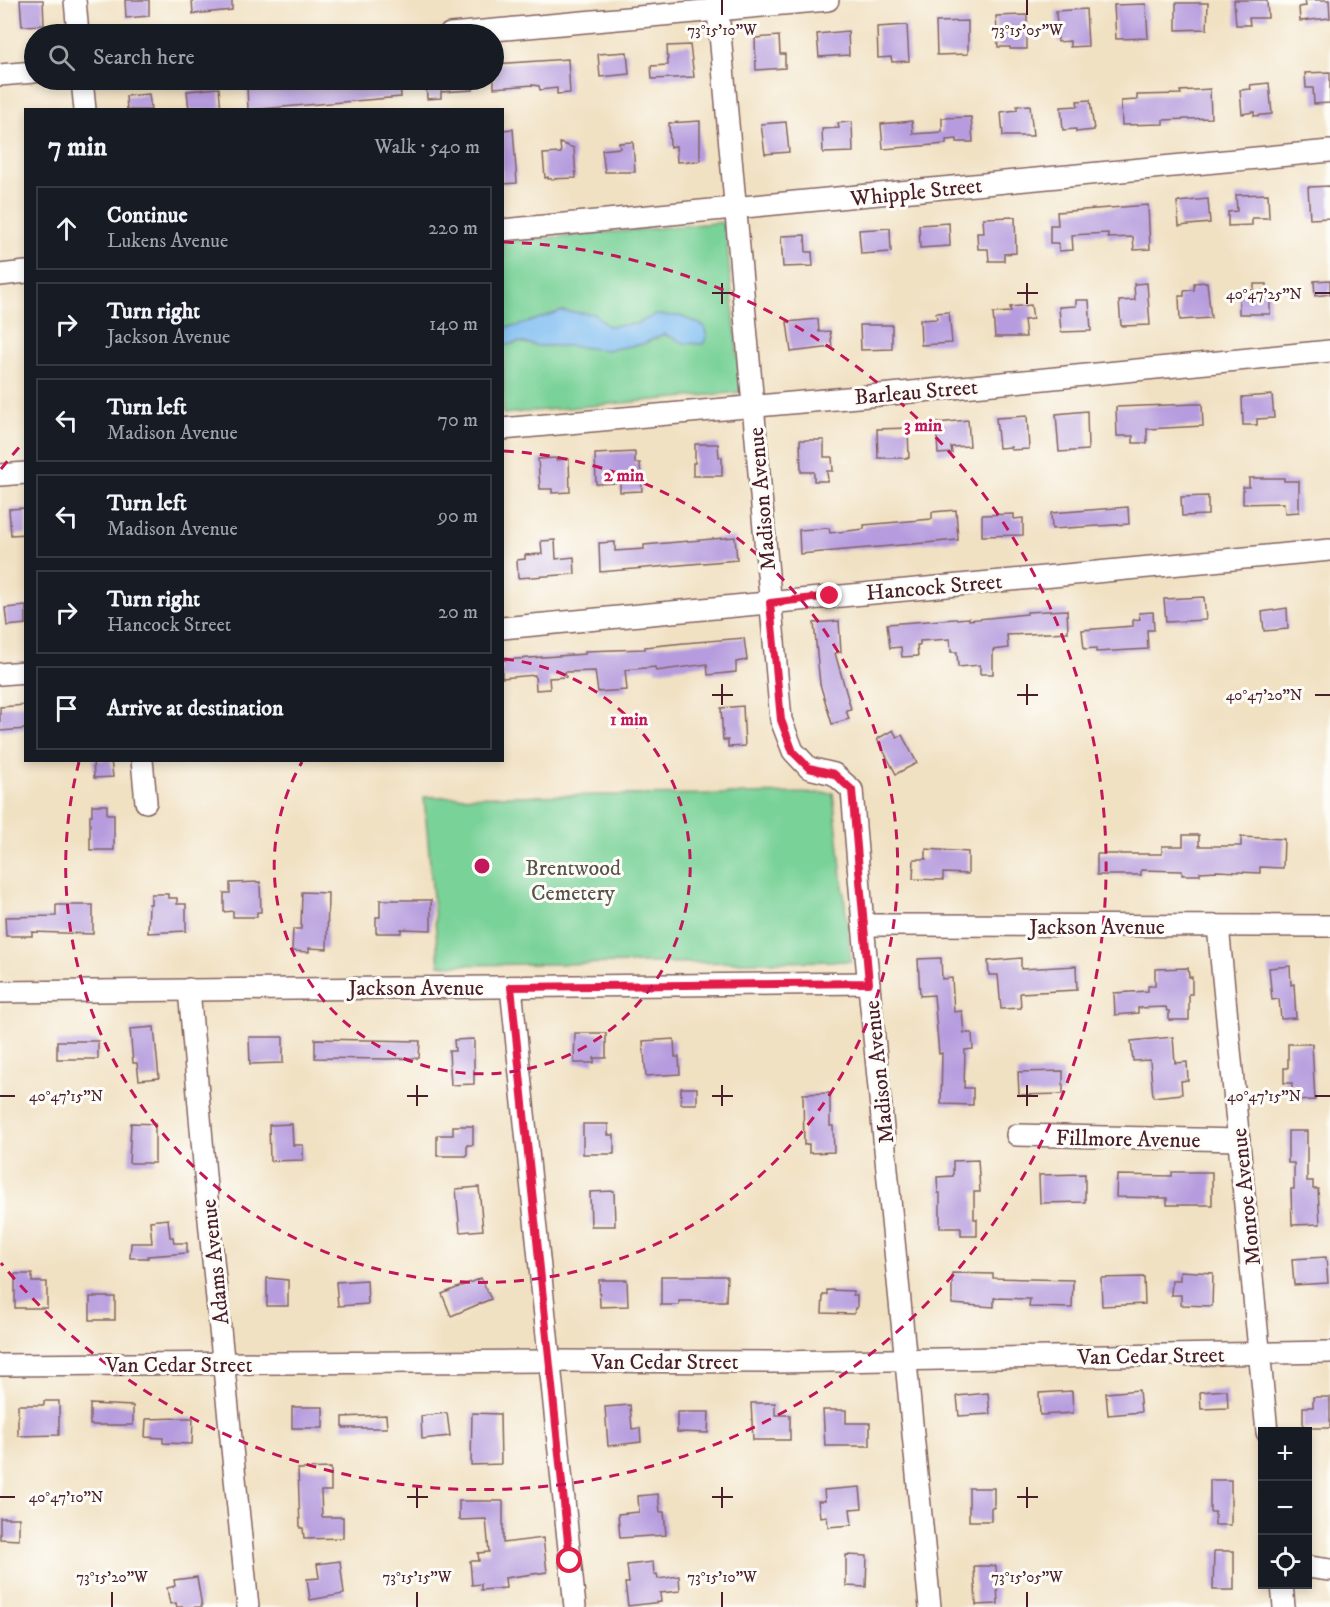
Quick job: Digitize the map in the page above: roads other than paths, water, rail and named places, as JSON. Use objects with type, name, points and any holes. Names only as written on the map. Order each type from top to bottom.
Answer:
[{"type":"street","points":[[75,0],[77,24]]},
{"type":"street","points":[[504,28],[717,6],[828,0]]},
{"type":"street","name":"Madison Avenue","points":[[717,6],[781,720],[793,752],[809,768],[834,774],[852,790],[863,925],[930,1607]]},
{"type":"street","points":[[0,75],[24,73]]},
{"type":"street","points":[[83,90],[85,108]]},
{"type":"street","name":"Whipple Street","points":[[504,230],[1330,151]]},
{"type":"street","points":[[0,275],[24,272]]},
{"type":"street","name":"Barleau Street","points":[[504,429],[1330,351]]},
{"type":"street","points":[[0,475],[24,473]]},
{"type":"street","name":"Hancock Street","points":[[504,628],[1330,550]]},
{"type":"street","points":[[0,674],[24,672]]},
{"type":"street","points":[[142,762],[146,802]]},
{"type":"street","name":"Jackson Avenue","points":[[863,925],[1330,926]]},
{"type":"street","name":"Monroe Avenue","points":[[1218,926],[1267,1427]]},
{"type":"street","name":"Jackson Avenue","points":[[0,992],[869,983]]},
{"type":"street","points":[[511,987],[575,1607]]},
{"type":"street","name":"Adams Avenue","points":[[189,989],[248,1607]]},
{"type":"street","name":"Fillmore Avenue","points":[[1017,1135],[1239,1140]]},
{"type":"street","name":"Van Cedar Street","points":[[0,1365],[548,1361],[777,1362],[1330,1352]]},
{"type":"street","points":[[1312,1568],[1330,1570]]},
{"type":"street","points":[[1282,1589],[1284,1607]]},
{"type":"water","points":[[561,311],[595,314],[607,326],[636,324],[655,315],[680,316],[704,326],[707,336],[703,344],[684,343],[664,334],[643,344],[607,350],[570,346],[539,346],[519,342],[504,346],[504,327],[517,326]]},
{"type":"park label","name":"Brentwood Cemetery","points":[[573,880]]}]
